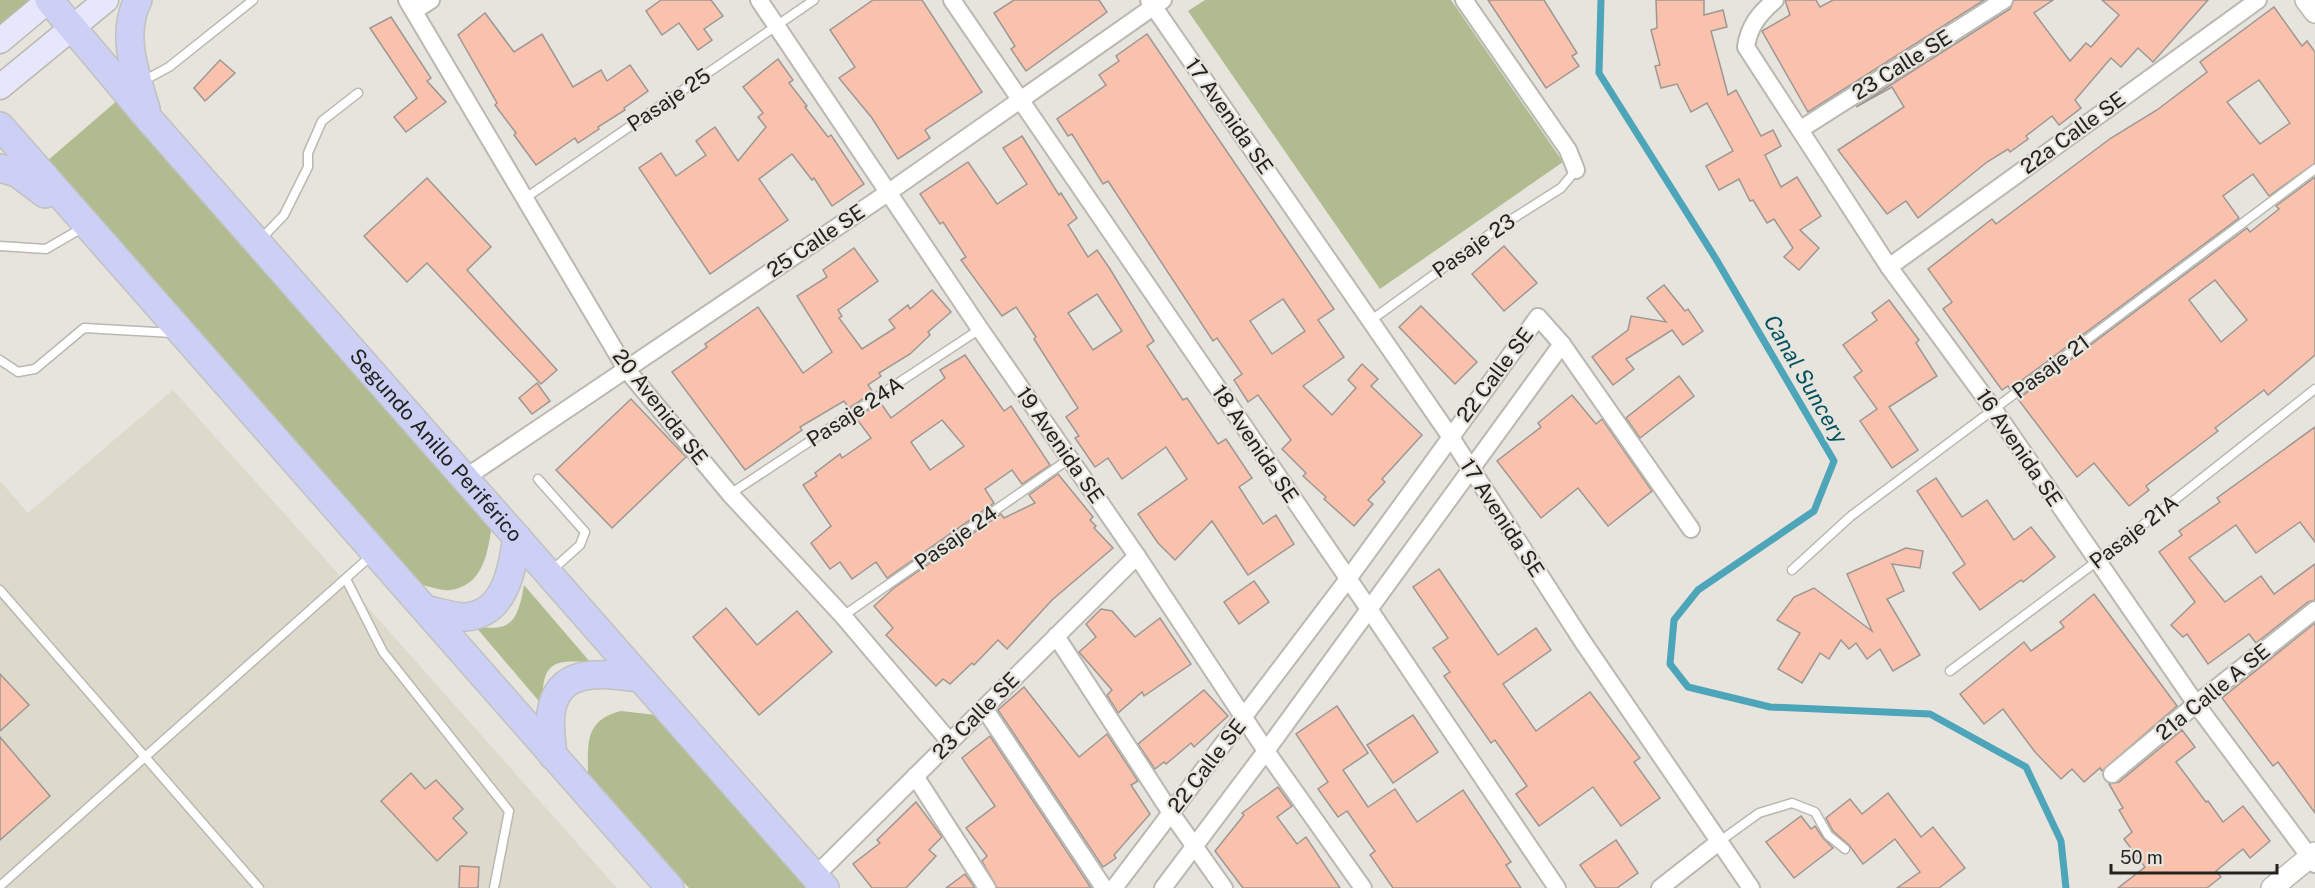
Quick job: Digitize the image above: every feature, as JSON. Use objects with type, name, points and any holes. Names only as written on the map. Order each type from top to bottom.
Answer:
[{"type":"main road","name":"Segundo Anillo Periférico","points":[[49,0],[149,119],[820,882]]},
{"type":"main road","points":[[0,41],[49,0]]},
{"type":"main road","points":[[0,87],[106,0]]},
{"type":"main road","points":[[138,0],[130,33],[132,63],[149,119]]},
{"type":"main road","points":[[0,126],[428,610],[670,888]]},
{"type":"main road","points":[[0,168],[17,173],[86,223]]},
{"type":"main road","points":[[428,610],[465,617],[486,611],[502,596],[511,573],[517,537]]},
{"type":"main road","points":[[553,756],[550,714],[557,695],[575,678],[594,672],[639,678]]},
{"type":"street","points":[[411,6],[431,0]]},
{"type":"street","name":"19 Avenida SE","points":[[759,0],[980,329],[1137,556],[1266,751],[1363,888]]},
{"type":"street","name":"18 Avenida SE","points":[[952,0],[1557,888]]},
{"type":"street","points":[[1464,0],[1568,150],[1576,170]]},
{"type":"street","name":"16 Avenida SE","points":[[1775,0],[1754,22],[1746,47],[1888,267],[1994,410],[2096,562],[2196,704],[2313,858]]},
{"type":"street","name":"23 Calle SE","points":[[1800,129],[2004,0]]},
{"type":"street","name":"22a Calle SE","points":[[1888,267],[2258,0]]},
{"type":"street","points":[[2306,0],[2315,12]]},
{"type":"street","name":"25 Calle SE","points":[[465,478],[889,192],[1156,2]]},
{"type":"street","name":"17 Avenida SE","points":[[1156,2],[1450,436],[1583,642],[1752,888]]},
{"type":"street","name":"20 Avenida SE","points":[[411,6],[626,369],[730,494],[843,616],[950,742]]},
{"type":"street","name":"22 Calle SE","points":[[1114,888],[1348,579],[1538,317],[1562,344],[1266,751],[1163,888]]},
{"type":"street","points":[[1562,344],[1691,529]]},
{"type":"street","name":"23 Calle SE","points":[[820,882],[915,776],[1137,556]]},
{"type":"street","name":"21a Calle A SE","points":[[2112,774],[2315,610]]},
{"type":"street","points":[[1056,636],[1171,813],[1224,888]]},
{"type":"street","points":[[984,708],[1104,888]]},
{"type":"street","points":[[915,776],[987,888]]},
{"type":"street","points":[[1660,888],[1720,841]]},
{"type":"street","points":[[2272,888],[2313,858]]},
{"type":"lane","points":[[138,84],[169,66],[253,0]]},
{"type":"lane","name":"Pasaje 25","points":[[524,199],[814,0]]},
{"type":"lane","points":[[258,242],[284,215],[308,167],[308,153],[322,121],[358,93]]},
{"type":"lane","name":"Pasaje 21","points":[[1792,570],[1851,516],[2315,169]]},
{"type":"lane","name":"Pasaje 23","points":[[1370,321],[1501,226],[1561,188],[1576,170]]},
{"type":"lane","points":[[0,246],[46,249],[86,223]]},
{"type":"lane","points":[[0,360],[18,372],[35,369],[84,328],[183,334]]},
{"type":"lane","name":"Pasaje 24A","points":[[730,494],[980,329]]},
{"type":"lane","name":"Pasaje 21A","points":[[1950,671],[2096,562],[2315,389]]},
{"type":"lane","name":"Pasaje 24","points":[[843,616],[1069,459]]},
{"type":"lane","points":[[538,479],[585,532],[580,545],[548,573]]},
{"type":"lane","points":[[0,886],[375,552]]},
{"type":"lane","points":[[346,579],[383,652],[509,811],[494,888]]},
{"type":"lane","points":[[0,590],[259,888]]},
{"type":"lane","points":[[1720,841],[1759,813],[1792,803],[1815,812],[1828,835],[1845,849]]},
{"type":"shaded area","points":[[173,390],[617,888],[0,888],[0,481],[28,513]]},
{"type":"green space","points":[[0,0],[44,0],[0,37]]},
{"type":"green space","points":[[1205,0],[1451,0],[1563,162],[1380,289],[1188,11]]},
{"type":"green space","points":[[119,99],[492,524],[486,555],[471,581],[451,590],[419,584],[46,162]]},
{"type":"green space","points":[[524,585],[591,663],[566,662],[551,667],[544,681],[543,706],[475,626],[497,627],[511,621],[519,607]]},
{"type":"green space","points":[[621,711],[656,715],[806,888],[689,888],[588,776],[589,744],[594,727],[600,720]]},
{"type":"building","points":[[661,0],[711,0],[723,16],[704,29],[712,40],[698,50],[679,23],[662,35],[646,11]]},
{"type":"building","points":[[873,0],[922,0],[982,92],[925,130],[930,138],[898,159],[872,118],[839,78],[855,67],[830,30]]},
{"type":"building","points":[[1014,0],[1099,0],[1107,12],[1026,71],[1011,49],[1015,46],[994,13]]},
{"type":"building","points":[[1488,0],[1544,0],[1577,53],[1572,56],[1579,66],[1546,88]]},
{"type":"building","points":[[1656,0],[1704,0],[1704,15],[1723,10],[1727,27],[1711,31],[1728,95],[1736,90],[1761,136],[1773,130],[1781,146],[1765,155],[1781,187],[1797,177],[1821,216],[1800,230],[1819,248],[1799,270],[1784,257],[1793,248],[1774,219],[1767,223],[1753,200],[1750,201],[1739,179],[1719,190],[1706,166],[1733,151],[1707,103],[1691,112],[1677,84],[1661,88],[1655,66],[1660,65],[1651,30],[1657,28]]},
{"type":"building","points":[[1785,0],[1816,0],[1820,7],[1833,0],[1984,0],[1808,112],[1762,31],[1790,15]]},
{"type":"building","points":[[2014,0],[2053,0],[2034,13],[2070,61],[2086,43],[2091,47],[2119,15],[2102,0],[2208,0],[2153,62],[2138,48],[2121,67],[2111,58],[2075,100],[2081,108],[2059,125],[2052,116],[2026,136],[2028,139],[2010,152],[2008,149],[1987,162],[1918,218],[1906,201],[1887,214],[1838,150],[1904,107],[1892,87],[1856,107],[2010,9]]},
{"type":"building","points":[[2274,7],[2302,46],[2307,41],[2315,52],[2315,163],[2269,196],[2253,174],[2223,196],[2239,218],[2010,389],[2008,386],[2002,390],[1943,309],[1952,302],[1928,269],[1992,219],[1996,224],[2111,138],[2157,110],[2207,72],[2200,62]],"holes":[[[2259,80],[2290,123],[2260,144],[2227,102]]]},
{"type":"building","points":[[485,13],[514,52],[542,34],[573,87],[601,70],[607,81],[630,65],[648,91],[578,143],[575,138],[536,165],[495,105],[497,103],[458,35]]},
{"type":"building","points":[[391,17],[431,78],[427,81],[446,102],[406,132],[394,117],[417,98],[370,28]]},
{"type":"building","points":[[1147,34],[1334,309],[1318,320],[1344,357],[1303,386],[1332,415],[1356,388],[1348,380],[1362,364],[1378,379],[1371,386],[1422,435],[1382,479],[1385,482],[1368,500],[1373,504],[1354,526],[1324,499],[1326,497],[1303,476],[1306,473],[1282,449],[1291,440],[1258,395],[1248,402],[1234,380],[1242,374],[1217,338],[1213,341],[1108,181],[1103,184],[1072,134],[1068,136],[1057,119],[1106,85],[1099,75],[1119,61],[1116,56]],"holes":[[[1283,299],[1305,331],[1272,354],[1250,321]]]},
{"type":"building","points":[[778,59],[793,80],[789,83],[807,106],[805,107],[828,137],[831,135],[864,184],[832,206],[814,178],[812,180],[792,154],[759,179],[788,220],[710,274],[639,168],[661,153],[676,176],[706,155],[696,141],[715,127],[738,161],[766,127],[758,117],[763,113],[743,87]]},
{"type":"building","points":[[220,60],[235,73],[205,101],[194,88]]},
{"type":"building","points":[[1022,136],[1059,195],[1061,193],[1077,218],[1068,225],[1088,257],[1097,250],[1110,269],[1154,341],[1147,346],[1183,400],[1187,398],[1218,444],[1226,439],[1252,478],[1239,487],[1263,524],[1276,515],[1294,544],[1248,575],[1212,521],[1175,560],[1158,543],[1138,514],[1187,479],[1166,447],[1122,479],[1108,458],[1095,467],[1075,438],[1079,436],[1066,417],[1078,408],[1034,339],[1036,337],[1016,307],[1002,316],[961,260],[966,257],[943,222],[940,224],[920,194],[968,162],[997,204],[1027,184],[1003,148]],"holes":[[[1097,294],[1122,331],[1093,350],[1068,313]]]},
{"type":"building","points":[[2315,177],[2315,355],[2268,395],[2264,390],[2215,428],[2218,431],[2146,486],[2149,490],[2129,506],[2094,463],[2077,477],[2018,399],[2247,228],[2250,232],[2279,209],[2276,206]],"holes":[[[2215,280],[2247,320],[2221,342],[2189,300]]]},
{"type":"building","points":[[427,178],[491,247],[467,270],[557,370],[541,384],[427,263],[407,282],[364,236]]},
{"type":"building","points":[[1504,246],[1537,283],[1504,311],[1472,274]]},
{"type":"building","points":[[854,248],[878,281],[838,310],[842,316],[839,318],[862,349],[895,328],[889,320],[908,305],[910,309],[932,290],[951,312],[928,332],[930,335],[910,354],[879,373],[881,376],[868,385],[873,392],[849,408],[844,401],[800,427],[802,430],[745,470],[672,372],[707,347],[705,344],[758,307],[803,373],[832,352],[797,296],[827,277],[823,270]]},
{"type":"building","points":[[1664,285],[1685,311],[1688,309],[1703,331],[1683,345],[1672,330],[1626,359],[1634,369],[1613,385],[1592,357],[1628,330],[1631,316],[1666,322],[1647,298]]},
{"type":"building","points":[[1889,300],[1919,340],[1916,343],[1937,376],[1889,407],[1918,450],[1892,468],[1860,421],[1877,409],[1854,377],[1862,371],[1843,345],[1877,320],[1872,313]]},
{"type":"building","points":[[1421,306],[1477,362],[1455,384],[1399,327]]},
{"type":"building","points":[[965,355],[1004,411],[1011,406],[1050,465],[1022,484],[1012,470],[985,489],[994,503],[887,578],[876,562],[852,579],[840,562],[830,569],[811,543],[831,526],[803,485],[817,476],[815,473],[840,454],[842,458],[871,438],[856,418],[880,402],[891,418],[945,378],[940,370]],"holes":[[[942,420],[964,446],[930,470],[911,442]]]},
{"type":"building","points":[[1679,376],[1694,396],[1640,438],[1626,418]]},
{"type":"building","points":[[537,383],[550,401],[532,414],[519,398]]},
{"type":"building","points":[[1572,395],[1596,424],[1602,419],[1652,491],[1608,526],[1578,488],[1541,518],[1497,461],[1541,427],[1538,423]]},
{"type":"building","points":[[631,399],[686,457],[612,528],[556,470]]},
{"type":"building","points":[[2315,427],[2315,542],[2300,522],[2256,553],[2236,525],[2189,558],[2225,602],[2261,576],[2274,594],[2315,564],[2315,600],[2308,602],[2256,643],[2249,634],[2208,664],[2187,634],[2183,637],[2171,625],[2195,602],[2159,552],[2182,535],[2179,531],[2220,502],[2217,498]]},
{"type":"building","points":[[1058,474],[1093,517],[1090,520],[1096,526],[1094,528],[1113,548],[1052,600],[1007,649],[998,640],[974,665],[972,663],[950,684],[943,679],[936,686],[886,635],[893,628],[874,606],[894,588],[1001,514],[1004,518],[1035,503],[1029,495]]},
{"type":"building","points":[[1936,478],[1962,517],[1987,500],[2014,540],[2031,527],[2055,557],[2023,582],[2021,580],[1980,610],[1953,573],[1965,564],[1917,491]]},
{"type":"building","points":[[1906,548],[1923,551],[1920,568],[1892,564],[1904,591],[1887,599],[1920,655],[1893,671],[1880,649],[1867,659],[1856,643],[1849,649],[1841,640],[1829,659],[1820,653],[1802,683],[1778,669],[1800,633],[1777,620],[1794,597],[1814,588],[1872,631],[1847,574]]},
{"type":"building","points":[[1439,569],[1498,655],[1536,628],[1551,650],[1503,684],[1536,731],[1590,692],[1640,758],[1634,762],[1660,798],[1621,826],[1593,787],[1539,826],[1516,794],[1527,786],[1495,740],[1491,743],[1444,676],[1450,672],[1433,648],[1448,638],[1413,587]]},
{"type":"building","points":[[1254,581],[1269,602],[1239,624],[1224,602]]},
{"type":"building","points":[[2094,594],[2177,706],[2102,771],[2100,768],[2084,782],[2072,769],[2061,779],[2035,752],[2003,709],[1984,724],[1960,694],[2024,642],[2031,651],[2064,627],[2060,622]]},
{"type":"building","points":[[726,608],[757,645],[797,611],[832,652],[759,715],[693,637]]},
{"type":"building","points":[[1101,609],[1112,611],[1135,637],[1160,618],[1191,664],[1144,696],[1142,692],[1118,713],[1107,695],[1112,690],[1079,652],[1096,637],[1086,624]]},
{"type":"building","points":[[2315,623],[2315,813],[2278,762],[2273,766],[2222,698]]},
{"type":"building","points":[[0,674],[29,705],[0,731]]},
{"type":"building","points":[[1024,687],[1079,757],[1107,734],[1138,781],[1131,785],[1150,814],[1114,855],[1116,858],[1103,867],[998,710]]},
{"type":"building","points":[[1204,690],[1228,716],[1194,747],[1191,743],[1166,764],[1164,762],[1155,769],[1138,744]]},
{"type":"building","points":[[1337,706],[1368,753],[1343,770],[1368,807],[1395,789],[1417,822],[1463,790],[1511,862],[1506,865],[1521,888],[1393,888],[1370,855],[1375,851],[1347,811],[1338,817],[1318,789],[1328,782],[1296,734]]},
{"type":"building","points":[[1413,715],[1438,752],[1393,783],[1367,745]]},
{"type":"building","points":[[2182,730],[2195,747],[2176,762],[2206,802],[2208,801],[2223,822],[2243,806],[2270,841],[2250,858],[2243,849],[2216,871],[2221,877],[2207,888],[2118,888],[2145,867],[2124,839],[2132,832],[2119,810],[2123,808],[2109,784],[2119,782]]},
{"type":"building","points":[[990,736],[1091,888],[997,888],[982,861],[987,856],[966,828],[995,806],[962,758]]},
{"type":"building","points":[[0,737],[50,796],[0,840]]},
{"type":"building","points":[[411,773],[425,789],[436,780],[463,809],[453,818],[467,833],[437,861],[381,801]]},
{"type":"building","points":[[1278,787],[1292,806],[1277,817],[1297,844],[1306,837],[1340,888],[1243,888],[1215,851],[1244,815],[1242,813]]},
{"type":"building","points":[[1888,793],[1921,837],[1933,827],[1965,868],[1939,888],[1897,888],[1920,872],[1895,839],[1863,864],[1849,845],[1833,831],[1826,818],[1850,799],[1862,814]]},
{"type":"building","points":[[916,802],[942,837],[929,850],[936,856],[906,888],[872,888],[853,864],[880,843],[877,840]]},
{"type":"building","points":[[1801,816],[1811,829],[1815,826],[1833,848],[1794,878],[1766,842]]},
{"type":"building","points":[[1616,840],[1638,873],[1617,888],[1596,888],[1580,865]]},
{"type":"building","points":[[460,866],[479,867],[478,888],[459,888]]},
{"type":"building","points":[[965,874],[975,888],[946,888]]},
{"type":"waterway","name":"Canal Suncery","points":[[1601,0],[1599,73],[1716,259],[1834,461],[1814,511],[1698,590],[1674,620],[1670,664],[1688,687],[1770,707],[1930,714],[2026,767],[2061,841],[2066,888]]}]
